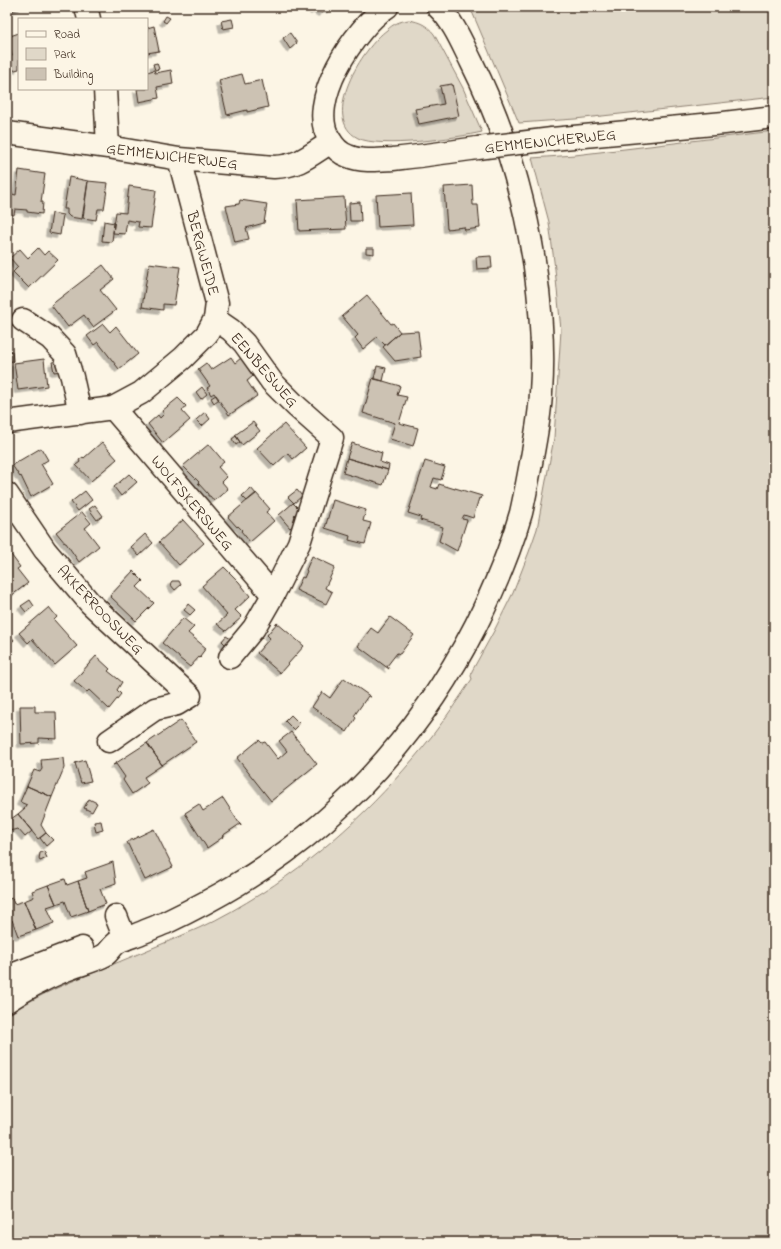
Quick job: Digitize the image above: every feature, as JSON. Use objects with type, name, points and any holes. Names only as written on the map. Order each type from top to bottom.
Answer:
[{"type":"main road","points":[[86,7],[88,18]]},
{"type":"main road","name":"GEMMENICHERWEG","points":[[387,7],[371,20],[351,43],[342,57],[329,87],[324,106],[323,122],[325,132],[331,142],[336,149],[343,154],[358,159],[406,158],[552,139],[774,117]]},
{"type":"main road","points":[[7,1001],[48,978],[108,953],[120,941],[180,915],[216,897],[257,872],[306,836],[337,810],[370,777],[408,734],[451,672],[488,601],[505,559],[521,512],[528,479],[541,397],[543,355],[539,297],[528,225],[517,180],[501,129],[478,74],[449,20],[438,7]]},
{"type":"main road","points":[[105,90],[108,147]]},
{"type":"main road","name":"GEMMENICHERWEG","points":[[7,133],[108,147],[179,160],[274,167],[287,166],[300,162],[331,142]]},
{"type":"main road","name":"BERGWEIDE","points":[[7,422],[113,408],[141,393],[183,358],[207,334],[214,319],[217,303],[179,160]]},
{"type":"main road","name":"EENBESWEG","points":[[214,319],[231,330],[244,343],[272,382],[332,438],[299,543],[273,595]]},
{"type":"main road","points":[[23,320],[50,338],[65,354],[80,413]]},
{"type":"main road","name":"WOLFSKERSWEG","points":[[113,408],[273,595]]},
{"type":"main road","name":"AKKERROOSWEG","points":[[7,494],[45,550],[90,602],[190,696],[177,704],[155,709],[109,741]]},
{"type":"main road","points":[[230,657],[254,628],[273,595]]},
{"type":"main road","points":[[116,916],[120,941]]},
{"type":"main road","points":[[7,977],[103,940],[120,941]]},
{"type":"green space","points":[[469,7],[774,7],[774,97],[575,119],[519,123]]},
{"type":"green space","points":[[409,20],[423,24],[434,34],[463,88],[482,132],[437,139],[400,143],[383,143],[358,138],[347,128],[343,115],[344,100],[349,83],[357,66],[377,39],[389,28],[397,23]]},
{"type":"green space","points":[[774,131],[774,1242],[7,1242],[7,1016],[25,1004],[55,989],[223,916],[287,876],[354,822],[394,781],[432,736],[472,679],[472,671],[513,593],[537,529],[554,438],[561,330],[549,222],[532,158],[575,155]]},
{"type":"building","points":[[7,7],[23,7],[7,12]]},
{"type":"building","points":[[311,7],[333,7],[331,9],[324,10],[322,13],[316,9],[315,11],[313,10]]},
{"type":"building","points":[[166,16],[170,18],[166,23],[163,21]]},
{"type":"building","points":[[232,19],[234,27],[223,29],[221,21]]},
{"type":"building","points":[[154,26],[159,51],[148,53],[148,28]]},
{"type":"building","points":[[18,33],[18,69],[7,72],[7,58],[12,56],[7,37]]},
{"type":"building","points":[[290,33],[297,43],[290,49],[283,38]]},
{"type":"building","points":[[157,63],[159,69],[155,70],[153,64]]},
{"type":"building","points":[[154,70],[155,73],[171,70],[173,84],[157,87],[159,98],[139,102],[137,90],[148,90],[148,72]]},
{"type":"building","points":[[242,74],[245,84],[262,80],[268,107],[227,115],[219,80]]},
{"type":"building","points":[[452,84],[459,116],[419,124],[415,109],[444,104],[440,86]]},
{"type":"building","points":[[19,170],[45,174],[41,202],[43,202],[42,214],[27,212],[27,210],[15,209],[14,215],[7,214],[7,193],[16,195]]},
{"type":"building","points":[[69,177],[88,181],[82,219],[70,217],[67,214],[67,209],[64,209]]},
{"type":"building","points":[[88,181],[108,183],[104,209],[98,209],[96,220],[83,218]]},
{"type":"building","points":[[472,185],[473,205],[478,205],[480,228],[465,230],[464,227],[447,229],[444,187]]},
{"type":"building","points":[[129,186],[156,190],[151,228],[138,227],[139,222],[127,220],[125,234],[113,233],[116,212],[126,213]]},
{"type":"building","points":[[411,193],[413,225],[378,227],[376,195]]},
{"type":"building","points":[[344,197],[346,229],[299,231],[297,200]]},
{"type":"building","points":[[240,200],[267,204],[264,223],[246,228],[249,239],[235,242],[226,206],[239,204]]},
{"type":"building","points":[[360,202],[361,221],[350,221],[349,203]]},
{"type":"building","points":[[52,213],[63,215],[60,235],[49,233]]},
{"type":"building","points":[[104,221],[114,223],[112,242],[102,241]]},
{"type":"building","points":[[38,248],[44,255],[48,251],[58,260],[29,288],[13,272],[18,267],[10,258],[20,249],[28,258]]},
{"type":"building","points":[[366,248],[374,248],[374,254],[366,253]]},
{"type":"building","points":[[491,256],[492,268],[477,269],[476,257]]},
{"type":"building","points":[[149,263],[180,267],[174,305],[163,304],[163,310],[142,307]]},
{"type":"building","points":[[103,265],[114,279],[100,290],[116,310],[93,327],[84,315],[68,327],[51,305]]},
{"type":"building","points":[[367,295],[391,324],[393,323],[400,332],[385,345],[377,337],[363,349],[355,338],[358,335],[342,316]]},
{"type":"building","points":[[103,324],[110,332],[116,326],[138,354],[119,369],[98,342],[94,345],[87,336]]},
{"type":"building","points":[[418,331],[421,357],[395,361],[383,347],[400,332]]},
{"type":"building","points":[[12,351],[13,361],[7,362],[7,352]]},
{"type":"building","points":[[231,357],[235,363],[241,358],[253,376],[247,381],[257,396],[229,415],[214,393],[211,395],[207,388],[210,386],[198,369],[206,363],[211,370]]},
{"type":"building","points":[[44,359],[47,386],[18,390],[14,363]]},
{"type":"building","points":[[59,361],[61,371],[54,372],[52,362]]},
{"type":"building","points":[[377,366],[386,368],[383,381],[374,379]]},
{"type":"building","points":[[373,378],[400,386],[397,395],[407,397],[399,423],[418,428],[413,446],[390,439],[395,423],[363,413]]},
{"type":"building","points":[[202,387],[207,394],[201,399],[196,392]]},
{"type":"building","points":[[216,395],[219,399],[214,403],[211,398]]},
{"type":"building","points":[[178,398],[186,406],[182,411],[190,420],[163,443],[148,424],[158,415],[160,418],[164,414],[162,411]]},
{"type":"building","points":[[205,412],[210,419],[202,426],[196,420]]},
{"type":"building","points":[[253,422],[260,431],[242,445],[235,435]]},
{"type":"building","points":[[284,424],[306,448],[293,459],[288,453],[274,466],[257,448]]},
{"type":"building","points":[[236,436],[240,442],[236,445],[232,439]]},
{"type":"building","points":[[102,442],[117,459],[91,481],[76,465],[80,462],[79,460],[83,457],[84,458]]},
{"type":"building","points":[[352,443],[382,453],[380,462],[389,465],[388,470],[347,458]]},
{"type":"building","points":[[209,444],[224,462],[218,467],[227,477],[222,482],[228,489],[214,501],[210,496],[208,496],[208,494],[198,483],[199,482],[183,466]]},
{"type":"building","points":[[41,448],[48,460],[41,464],[53,484],[31,497],[21,476],[20,477],[12,465]]},
{"type":"building","points":[[347,458],[388,470],[383,485],[343,473]]},
{"type":"building","points":[[425,461],[445,467],[441,480],[434,478],[431,487],[437,489],[439,484],[482,496],[481,499],[479,498],[473,518],[464,515],[462,519],[467,520],[457,551],[439,541],[443,527],[420,520],[421,517],[408,513]]},
{"type":"building","points":[[129,474],[137,482],[121,496],[114,487]]},
{"type":"building","points":[[251,488],[256,494],[247,501],[242,496]]},
{"type":"building","points":[[297,490],[302,496],[294,503],[288,497]]},
{"type":"building","points":[[85,491],[92,500],[78,511],[71,502]]},
{"type":"building","points":[[256,493],[270,509],[266,512],[274,521],[250,542],[241,531],[242,530],[238,526],[237,527],[228,517]]},
{"type":"building","points":[[333,500],[366,510],[363,521],[371,523],[365,544],[349,540],[350,536],[325,528]]},
{"type":"building","points":[[293,503],[300,510],[294,515],[299,521],[290,528],[279,515]]},
{"type":"building","points":[[95,505],[103,516],[97,520],[89,509]]},
{"type":"building","points":[[82,512],[91,523],[85,528],[99,546],[79,562],[66,543],[56,532]]},
{"type":"building","points":[[183,520],[204,543],[179,565],[159,542]]},
{"type":"building","points":[[145,534],[153,543],[139,556],[131,547]]},
{"type":"building","points":[[9,552],[20,567],[17,569],[28,583],[7,599],[7,553]]},
{"type":"building","points":[[312,556],[335,567],[325,588],[332,592],[326,604],[296,590],[302,577],[304,578]]},
{"type":"building","points":[[224,567],[250,596],[235,610],[242,617],[226,631],[217,624],[227,615],[202,586]]},
{"type":"building","points":[[133,571],[143,581],[137,587],[154,603],[136,621],[110,596]]},
{"type":"building","points":[[172,581],[179,581],[181,585],[175,590],[170,584]]},
{"type":"building","points":[[30,600],[34,606],[26,612],[21,606]]},
{"type":"building","points":[[188,604],[195,610],[190,615],[184,610]]},
{"type":"building","points":[[49,607],[57,617],[54,620],[77,646],[55,665],[32,639],[28,643],[19,633]]},
{"type":"building","points":[[390,617],[414,635],[400,654],[397,653],[387,666],[389,669],[358,646],[371,628],[378,633]]},
{"type":"building","points":[[183,618],[194,627],[188,633],[206,648],[200,656],[201,657],[199,657],[190,667],[162,643]]},
{"type":"building","points":[[277,623],[304,646],[280,673],[257,653],[270,638],[267,635]]},
{"type":"building","points":[[10,635],[14,640],[7,647],[7,638]]},
{"type":"building","points":[[226,636],[231,639],[226,645],[222,641]]},
{"type":"building","points":[[96,656],[110,669],[108,671],[122,682],[117,690],[121,694],[109,709],[89,690],[87,692],[74,681]]},
{"type":"building","points":[[344,678],[371,697],[368,696],[354,716],[356,718],[347,732],[312,707],[322,692],[330,698]]},
{"type":"building","points":[[20,706],[35,706],[35,712],[56,712],[57,739],[39,738],[39,743],[21,744]]},
{"type":"building","points":[[291,715],[300,724],[294,730],[285,721]]},
{"type":"building","points":[[181,720],[196,742],[162,765],[147,743]]},
{"type":"building","points":[[291,732],[317,764],[271,801],[237,758],[259,740],[262,743],[265,742],[278,759],[287,751],[279,741]]},
{"type":"building","points":[[147,743],[162,765],[144,777],[148,783],[132,794],[123,780],[125,777],[116,764],[113,765]]},
{"type":"building","points":[[63,758],[64,768],[52,797],[27,786],[34,770],[40,772],[42,769],[41,760]]},
{"type":"building","points":[[85,760],[91,781],[81,783],[75,763]]},
{"type":"building","points":[[27,786],[52,797],[41,825],[46,833],[38,839],[18,814],[27,805],[20,802]]},
{"type":"building","points":[[223,798],[240,824],[207,848],[185,813],[199,804],[203,811]]},
{"type":"building","points":[[89,799],[97,803],[92,812],[84,808]]},
{"type":"building","points":[[18,814],[32,831],[25,837],[18,829],[9,831],[11,840],[7,841],[7,816],[8,820]]},
{"type":"building","points":[[101,821],[103,830],[96,832],[94,822]]},
{"type":"building","points":[[154,829],[173,867],[145,880],[127,842]]},
{"type":"building","points":[[46,833],[53,840],[46,846],[40,838]]},
{"type":"building","points":[[44,851],[47,858],[40,861],[40,853]]},
{"type":"building","points":[[113,862],[116,883],[100,889],[106,904],[88,911],[78,881],[87,878],[85,872]]},
{"type":"building","points":[[65,879],[67,885],[78,881],[88,911],[71,917],[65,901],[56,904],[48,885]]},
{"type":"building","points":[[48,885],[56,904],[47,907],[54,923],[36,930],[24,901],[34,897],[32,891]]},
{"type":"building","points":[[12,898],[14,904],[24,901],[36,930],[18,936],[12,920],[7,922],[7,900]]}]
